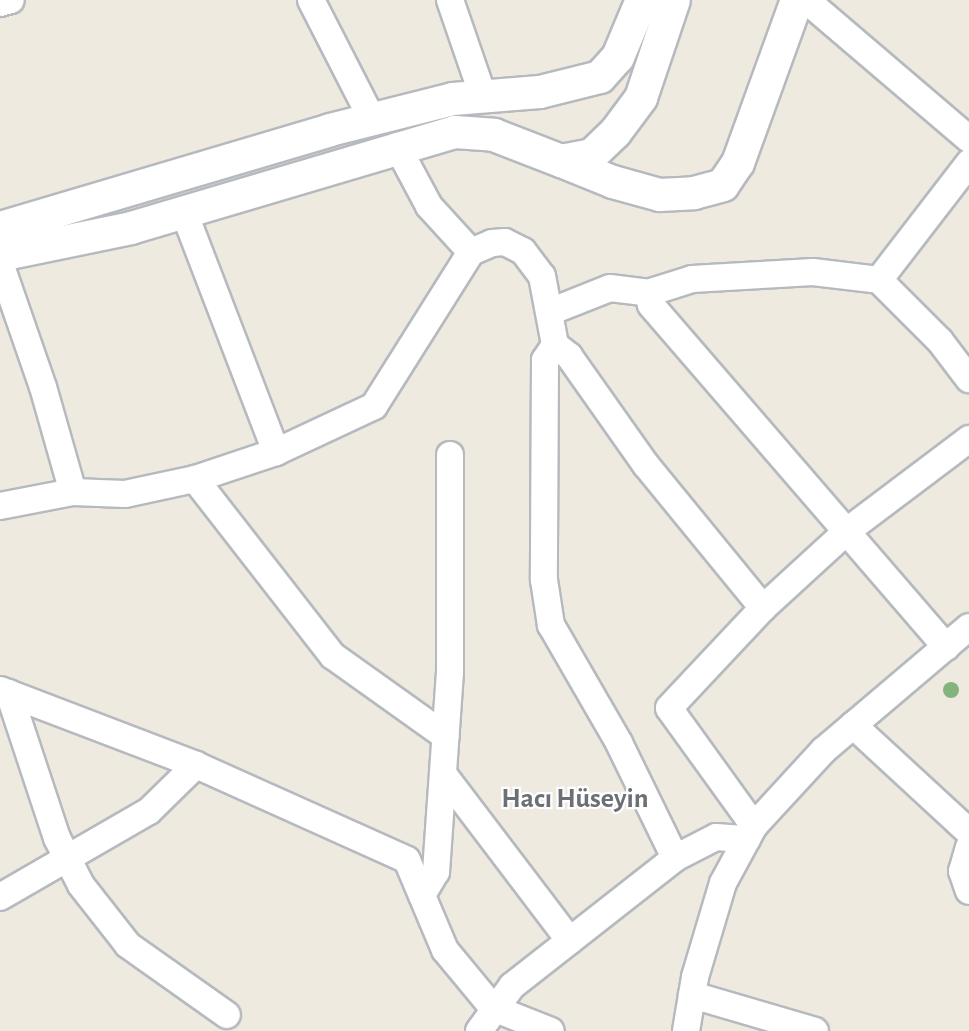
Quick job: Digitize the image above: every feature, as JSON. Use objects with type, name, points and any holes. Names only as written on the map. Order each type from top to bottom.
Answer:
[{"type":"street","points":[[0,3],[11,0]]},
{"type":"street","points":[[310,0],[372,119]]},
{"type":"street","points":[[450,0],[483,96]]},
{"type":"street","points":[[0,228],[372,119],[453,99],[540,92],[600,77],[618,57],[642,0]]},
{"type":"street","points":[[561,160],[592,155],[615,133],[641,98],[674,0]]},
{"type":"street","points":[[0,255],[132,228],[397,146],[455,132],[484,134],[561,160],[613,182],[660,195],[694,193],[723,185],[738,163],[797,0]]},
{"type":"street","points":[[806,0],[969,139]]},
{"type":"street","points":[[397,146],[429,206],[471,252]]},
{"type":"street","points":[[879,280],[969,163]]},
{"type":"street","points":[[184,212],[276,452]]},
{"type":"street","points":[[0,506],[73,492],[125,494],[195,479],[276,452],[374,406],[471,252],[492,243],[514,245],[542,276],[552,311],[555,345],[545,360],[544,580],[551,625],[620,743],[675,858]]},
{"type":"street","points":[[0,263],[43,387],[73,492]]},
{"type":"street","points":[[552,311],[610,288],[648,293],[692,279],[802,273],[879,280],[940,341],[969,379]]},
{"type":"street","points":[[648,293],[651,305],[946,647]]},
{"type":"street","points":[[555,345],[569,356],[646,465],[764,608]]},
{"type":"street","points":[[750,833],[669,708],[764,608],[847,531],[969,439]]},
{"type":"street","points":[[422,895],[436,872],[444,775],[452,589],[450,454]]},
{"type":"street","points":[[195,479],[333,656],[445,736]]},
{"type":"street","points":[[686,1031],[692,995],[723,883],[750,833],[824,750],[969,627]]},
{"type":"street","points":[[4,692],[196,765],[407,860],[445,950],[493,1008],[551,1031]]},
{"type":"street","points":[[4,692],[57,838],[81,885],[128,945],[227,1015]]},
{"type":"street","points":[[853,726],[969,832]]},
{"type":"street","points":[[0,897],[149,811],[196,765]]},
{"type":"street","points":[[444,775],[570,941]]},
{"type":"street","points":[[479,1031],[493,1008],[512,986],[675,858],[716,837],[750,833]]},
{"type":"street","points":[[969,847],[962,871],[969,891]]},
{"type":"street","points":[[692,995],[815,1031]]},
{"type":"district","name":"Hacı Hüseyin","points":[[575,799]]}]
